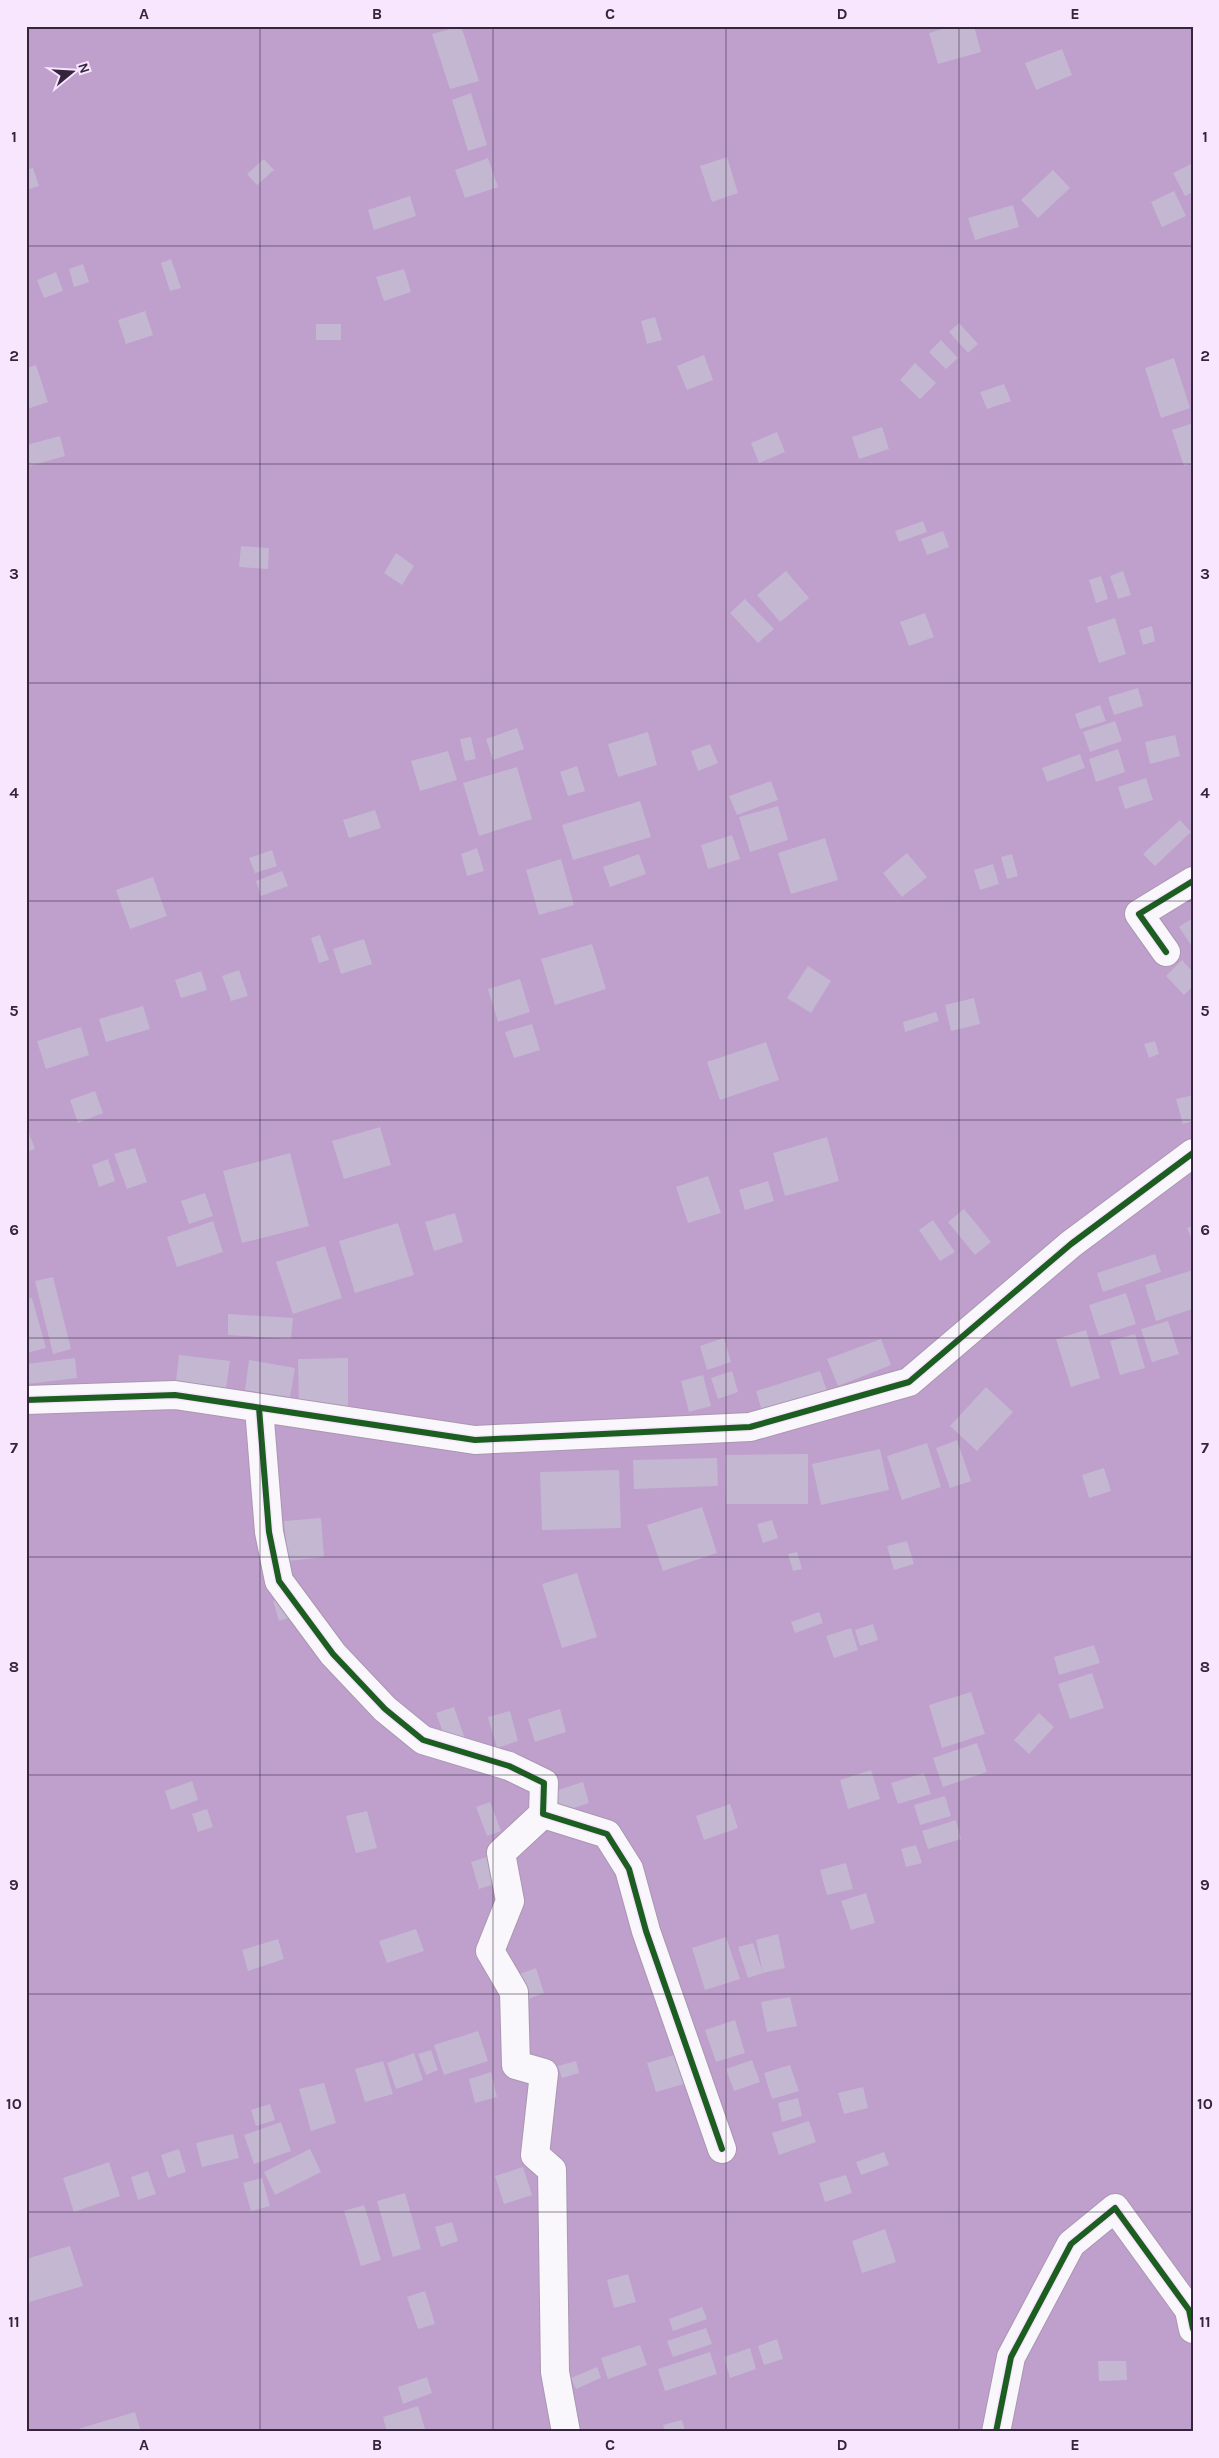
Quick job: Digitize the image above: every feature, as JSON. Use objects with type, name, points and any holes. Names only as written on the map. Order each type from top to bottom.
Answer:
[{"type":"street","points":[[1166,952],[1139,914],[1193,881]]},
{"type":"street","points":[[26,1400],[175,1395],[475,1440],[750,1426],[908,1382],[1071,1244],[1193,1153]]},
{"type":"street","points":[[259,1408],[268,1532],[279,1581],[333,1654],[385,1710],[423,1740],[509,1766],[544,1783],[543,1814],[501,1853],[510,1901],[490,1951],[514,1992],[516,2065],[544,2073],[534,2155],[552,2170],[555,2372],[566,2432]]},
{"type":"street","points":[[543,1814],[607,1834],[630,1869],[646,1931],[722,2149]]},
{"type":"street","points":[[996,2432],[1012,2357],[1066,2253],[1071,2244],[1115,2208],[1189,2310],[1193,2329]]},
{"type":"shaded area","points":[[26,26],[1193,26],[1193,2432],[26,2432]]},
{"type":"building","points":[[461,26],[479,81],[450,89],[432,34]]},
{"type":"building","points":[[951,26],[974,26],[981,52],[938,64],[929,33]]},
{"type":"building","points":[[1062,49],[1072,75],[1036,90],[1025,63]]},
{"type":"building","points":[[471,93],[487,145],[468,151],[452,100]]},
{"type":"building","points":[[727,157],[738,193],[712,202],[700,166]]},
{"type":"building","points":[[488,158],[498,187],[465,198],[455,170]]},
{"type":"building","points":[[264,159],[274,170],[257,185],[247,174]]},
{"type":"building","points":[[1193,163],[1193,192],[1185,196],[1173,173]]},
{"type":"building","points":[[33,168],[39,186],[26,190],[26,170]]},
{"type":"building","points":[[1053,170],[1070,188],[1038,218],[1021,200]]},
{"type":"building","points":[[1174,191],[1186,216],[1162,227],[1151,202]]},
{"type":"building","points":[[410,196],[416,216],[374,230],[368,210]]},
{"type":"building","points":[[1013,205],[1019,227],[975,240],[968,218]]},
{"type":"building","points":[[171,259],[181,288],[170,291],[161,263]]},
{"type":"building","points":[[83,264],[89,282],[74,287],[69,269]]},
{"type":"building","points":[[404,269],[411,292],[384,301],[376,277]]},
{"type":"building","points":[[56,272],[63,291],[44,298],[37,280]]},
{"type":"building","points":[[145,311],[153,335],[126,344],[118,320]]},
{"type":"building","points":[[655,317],[662,340],[647,344],[641,321]]},
{"type":"building","points":[[959,323],[978,344],[968,353],[949,332]]},
{"type":"building","points":[[316,324],[341,324],[341,340],[316,340]]},
{"type":"building","points":[[941,340],[958,358],[946,369],[929,352]]},
{"type":"building","points":[[704,355],[713,380],[687,390],[677,366]]},
{"type":"building","points":[[1174,358],[1190,408],[1161,418],[1145,368]]},
{"type":"building","points":[[915,363],[936,383],[920,399],[900,380]]},
{"type":"building","points":[[36,365],[48,402],[27,409],[26,368]]},
{"type":"building","points":[[1004,384],[1011,401],[987,409],[980,392]]},
{"type":"building","points":[[1193,423],[1193,463],[1184,466],[1172,430]]},
{"type":"building","points":[[882,427],[889,449],[859,459],[852,437]]},
{"type":"building","points":[[777,432],[785,452],[759,463],[751,443]]},
{"type":"building","points":[[60,436],[65,456],[30,466],[26,445]]},
{"type":"building","points":[[923,521],[927,532],[899,542],[895,531]]},
{"type":"building","points":[[943,531],[949,547],[927,555],[921,539]]},
{"type":"building","points":[[241,546],[269,548],[268,569],[239,567]]},
{"type":"building","points":[[396,553],[414,566],[402,585],[384,573]]},
{"type":"building","points":[[786,571],[809,598],[780,622],[757,595]]},
{"type":"building","points":[[1123,571],[1131,595],[1118,599],[1110,576]]},
{"type":"building","points":[[1101,576],[1108,599],[1096,603],[1089,580]]},
{"type":"building","points":[[745,599],[774,629],[758,643],[730,613]]},
{"type":"building","points":[[925,613],[934,637],[909,646],[900,622]]},
{"type":"building","points":[[1115,618],[1126,654],[1099,663],[1087,627]]},
{"type":"building","points":[[1152,626],[1155,641],[1143,645],[1139,630]]},
{"type":"building","points":[[1138,688],[1143,706],[1114,715],[1108,697]]},
{"type":"building","points":[[1100,705],[1106,721],[1080,729],[1075,714]]},
{"type":"building","points":[[1115,721],[1122,741],[1090,752],[1083,732]]},
{"type":"building","points":[[517,728],[524,749],[493,760],[486,739]]},
{"type":"building","points":[[648,732],[657,765],[618,777],[608,744]]},
{"type":"building","points":[[1175,735],[1180,756],[1150,764],[1145,742]]},
{"type":"building","points":[[471,737],[476,759],[465,761],[460,739]]},
{"type":"building","points":[[710,744],[718,763],[698,771],[691,751]]},
{"type":"building","points":[[1118,749],[1125,772],[1096,782],[1089,759]]},
{"type":"building","points":[[448,751],[457,780],[420,791],[411,761]]},
{"type":"building","points":[[1080,754],[1085,768],[1047,782],[1042,768]]},
{"type":"building","points":[[577,766],[585,791],[568,796],[560,772]]},
{"type":"building","points":[[517,767],[532,819],[479,836],[463,783]]},
{"type":"building","points":[[1146,778],[1153,800],[1125,809],[1118,787]]},
{"type":"building","points":[[771,781],[778,800],[737,815],[729,796]]},
{"type":"building","points":[[640,801],[651,837],[573,860],[562,825]]},
{"type":"building","points":[[778,806],[788,840],[750,852],[739,817]]},
{"type":"building","points":[[375,810],[381,828],[349,838],[343,820]]},
{"type":"building","points":[[1180,820],[1191,832],[1155,866],[1143,854]]},
{"type":"building","points":[[732,835],[740,859],[708,869],[701,845]]},
{"type":"building","points":[[825,838],[838,880],[791,894],[778,853]]},
{"type":"building","points":[[477,848],[484,871],[467,876],[461,854]]},
{"type":"building","points":[[272,850],[277,866],[255,873],[249,858]]},
{"type":"building","points":[[907,853],[927,877],[902,897],[883,873]]},
{"type":"building","points":[[639,854],[646,874],[610,887],[603,867]]},
{"type":"building","points":[[1012,854],[1018,876],[1007,879],[1001,857]]},
{"type":"building","points":[[561,859],[574,905],[539,915],[526,870]]},
{"type":"building","points":[[993,864],[999,884],[980,890],[974,870]]},
{"type":"building","points":[[282,871],[288,886],[261,896],[256,881]]},
{"type":"building","points":[[153,877],[167,916],[130,929],[116,890]]},
{"type":"building","points":[[1193,918],[1193,948],[1179,927]]},
{"type":"building","points":[[320,935],[329,960],[319,963],[311,938]]},
{"type":"building","points":[[364,939],[372,964],[341,974],[333,949]]},
{"type":"building","points":[[592,944],[606,989],[555,1005],[541,959]]},
{"type":"building","points":[[1182,960],[1193,972],[1193,986],[1184,995],[1166,976]]},
{"type":"building","points":[[808,966],[831,981],[811,1013],[787,998]]},
{"type":"building","points":[[239,970],[248,996],[231,1001],[222,976]]},
{"type":"building","points":[[201,971],[207,990],[181,998],[175,980]]},
{"type":"building","points":[[520,979],[530,1012],[498,1022],[488,989]]},
{"type":"building","points":[[974,998],[980,1024],[951,1031],[945,1005]]},
{"type":"building","points":[[143,1006],[150,1029],[106,1042],[99,1019]]},
{"type":"building","points":[[936,1012],[939,1021],[905,1032],[903,1022]]},
{"type":"building","points":[[532,1024],[540,1050],[514,1058],[505,1032]]},
{"type":"building","points":[[81,1027],[89,1055],[46,1069],[37,1041]]},
{"type":"building","points":[[1155,1041],[1159,1054],[1149,1058],[1144,1044]]},
{"type":"building","points":[[766,1042],[779,1080],[720,1100],[707,1062]]},
{"type":"building","points":[[95,1091],[103,1113],[78,1123],[70,1100]]},
{"type":"building","points":[[1193,1095],[1193,1121],[1183,1124],[1176,1099]]},
{"type":"building","points":[[26,1125],[35,1149],[26,1152]]},
{"type":"building","points":[[380,1127],[391,1165],[344,1179],[332,1141]]},
{"type":"building","points":[[827,1137],[839,1181],[785,1196],[773,1153]]},
{"type":"building","points":[[135,1148],[147,1182],[127,1189],[114,1154]]},
{"type":"building","points":[[290,1153],[309,1226],[242,1243],[223,1171]]},
{"type":"building","points":[[108,1159],[115,1181],[99,1187],[92,1165]]},
{"type":"building","points":[[708,1176],[721,1213],[688,1223],[676,1187]]},
{"type":"building","points":[[768,1181],[774,1201],[745,1210],[739,1190]]},
{"type":"building","points":[[205,1193],[213,1216],[189,1224],[181,1201]]},
{"type":"building","points":[[964,1209],[991,1242],[975,1255],[948,1222]]},
{"type":"building","points":[[455,1213],[463,1242],[434,1251],[425,1222]]},
{"type":"building","points":[[933,1220],[955,1252],[940,1261],[919,1230]]},
{"type":"building","points":[[213,1221],[223,1252],[177,1267],[167,1237]]},
{"type":"building","points":[[398,1223],[414,1275],[355,1293],[339,1241]]},
{"type":"building","points":[[1193,1226],[1193,1242],[1187,1228]]},
{"type":"building","points":[[325,1246],[342,1298],[293,1314],[276,1262]]},
{"type":"building","points":[[1155,1254],[1161,1272],[1103,1292],[1097,1273]]},
{"type":"building","points":[[1193,1270],[1193,1309],[1156,1321],[1145,1285]]},
{"type":"building","points":[[53,1277],[71,1349],[53,1354],[35,1281]]},
{"type":"building","points":[[1126,1293],[1136,1324],[1099,1336],[1089,1305]]},
{"type":"building","points":[[32,1298],[46,1348],[26,1353],[26,1299]]},
{"type":"building","points":[[228,1314],[293,1318],[291,1339],[228,1335]]},
{"type":"building","points":[[1168,1321],[1179,1354],[1152,1362],[1141,1329]]},
{"type":"building","points":[[1086,1330],[1100,1378],[1071,1387],[1056,1339]]},
{"type":"building","points":[[1135,1334],[1145,1368],[1120,1375],[1110,1341]]},
{"type":"building","points":[[724,1338],[731,1362],[707,1370],[700,1346]]},
{"type":"building","points":[[881,1339],[891,1365],[838,1386],[827,1359]]},
{"type":"building","points":[[179,1355],[230,1361],[226,1388],[176,1381]]},
{"type":"building","points":[[75,1358],[77,1378],[26,1384],[26,1364]]},
{"type":"building","points":[[348,1358],[348,1407],[299,1408],[298,1359]]},
{"type":"building","points":[[249,1360],[295,1368],[290,1397],[245,1390]]},
{"type":"building","points":[[732,1371],[738,1392],[718,1399],[711,1378]]},
{"type":"building","points":[[820,1371],[828,1394],[763,1414],[756,1391]]},
{"type":"building","points":[[703,1375],[711,1406],[689,1412],[681,1381]]},
{"type":"building","points":[[986,1387],[1013,1412],[977,1451],[950,1426]]},
{"type":"building","points":[[957,1440],[971,1481],[950,1488],[936,1448]]},
{"type":"building","points":[[927,1443],[941,1487],[902,1500],[887,1456]]},
{"type":"building","points":[[880,1449],[889,1490],[821,1505],[812,1464]]},
{"type":"building","points":[[808,1454],[808,1504],[726,1504],[725,1455]]},
{"type":"building","points":[[717,1458],[718,1486],[634,1489],[633,1460]]},
{"type":"building","points":[[1104,1468],[1111,1491],[1089,1498],[1082,1475]]},
{"type":"building","points":[[619,1470],[621,1528],[542,1530],[540,1472]]},
{"type":"building","points":[[702,1507],[717,1553],[663,1571],[647,1525]]},
{"type":"building","points":[[321,1518],[324,1557],[288,1561],[284,1521]]},
{"type":"building","points":[[772,1520],[778,1538],[763,1543],[757,1524]]},
{"type":"building","points":[[907,1541],[914,1564],[894,1570],[887,1546]]},
{"type":"building","points":[[797,1552],[802,1569],[793,1571],[788,1554]]},
{"type":"building","points":[[577,1573],[597,1637],[562,1648],[542,1584]]},
{"type":"building","points":[[297,1593],[304,1613],[279,1621],[273,1601]]},
{"type":"building","points":[[819,1612],[823,1623],[795,1633],[791,1622]]},
{"type":"building","points":[[873,1624],[878,1640],[860,1646],[855,1630]]},
{"type":"building","points":[[851,1628],[858,1650],[834,1658],[826,1636]]},
{"type":"building","points":[[1094,1645],[1100,1663],[1059,1675],[1054,1657]]},
{"type":"building","points":[[1092,1673],[1104,1708],[1070,1719],[1058,1684]]},
{"type":"building","points":[[971,1692],[985,1734],[942,1748],[929,1705]]},
{"type":"building","points":[[454,1707],[465,1739],[448,1746],[436,1713]]},
{"type":"building","points":[[560,1709],[566,1732],[535,1742],[528,1719]]},
{"type":"building","points":[[510,1711],[518,1741],[497,1748],[488,1717]]},
{"type":"building","points":[[1039,1713],[1054,1727],[1029,1754],[1014,1740]]},
{"type":"building","points":[[977,1743],[987,1772],[943,1787],[933,1758]]},
{"type":"building","points":[[871,1770],[880,1799],[848,1809],[840,1780]]},
{"type":"building","points":[[924,1773],[931,1794],[898,1804],[891,1783]]},
{"type":"building","points":[[192,1781],[198,1800],[171,1810],[165,1791]]},
{"type":"building","points":[[583,1782],[589,1803],[558,1813],[552,1792]]},
{"type":"building","points":[[945,1796],[951,1816],[920,1825],[914,1805]]},
{"type":"building","points":[[490,1802],[501,1831],[487,1836],[476,1807]]},
{"type":"building","points":[[730,1804],[738,1828],[704,1840],[696,1816]]},
{"type":"building","points":[[207,1809],[213,1827],[198,1832],[192,1814]]},
{"type":"building","points":[[367,1811],[377,1848],[356,1853],[346,1816]]},
{"type":"building","points":[[956,1820],[961,1839],[928,1849],[922,1831]]},
{"type":"building","points":[[916,1845],[922,1863],[906,1867],[901,1849]]},
{"type":"building","points":[[490,1856],[498,1883],[479,1889],[471,1862]]},
{"type":"building","points":[[846,1863],[853,1889],[827,1895],[820,1870]]},
{"type":"building","points":[[866,1893],[875,1923],[851,1930],[841,1901]]},
{"type":"building","points":[[416,1929],[424,1951],[387,1963],[379,1941]]},
{"type":"building","points":[[778,1934],[785,1968],[763,1973],[756,1940]]},
{"type":"building","points":[[726,1937],[740,1979],[705,1990],[692,1948]]},
{"type":"building","points":[[278,1939],[284,1959],[248,1971],[242,1950]]},
{"type":"building","points":[[753,1943],[763,1973],[748,1978],[738,1947]]},
{"type":"building","points":[[536,1968],[544,1993],[528,1999],[520,1974]]},
{"type":"building","points":[[790,1997],[797,2026],[767,2032],[761,2002]]},
{"type":"building","points":[[735,2020],[745,2053],[716,2062],[705,2030]]},
{"type":"building","points":[[478,2031],[488,2061],[444,2075],[434,2045]]},
{"type":"building","points":[[431,2050],[438,2070],[426,2075],[418,2054]]},
{"type":"building","points":[[414,2053],[423,2080],[396,2089],[387,2063]]},
{"type":"building","points":[[678,2054],[687,2083],[656,2092],[647,2063]]},
{"type":"building","points":[[752,2060],[760,2082],[734,2091],[726,2069]]},
{"type":"building","points":[[383,2061],[393,2094],[365,2102],[355,2069]]},
{"type":"building","points":[[576,2061],[579,2073],[562,2078],[558,2066]]},
{"type":"building","points":[[790,2065],[799,2091],[772,2099],[764,2073]]},
{"type":"building","points":[[491,2072],[497,2097],[475,2103],[469,2079]]},
{"type":"building","points":[[324,2083],[336,2123],[311,2131],[299,2089]]},
{"type":"building","points":[[863,2087],[868,2108],[844,2114],[838,2093]]},
{"type":"building","points":[[798,2098],[802,2116],[782,2122],[778,2103]]},
{"type":"building","points":[[270,2104],[275,2120],[256,2126],[251,2110]]},
{"type":"building","points":[[809,2121],[816,2142],[779,2155],[772,2133]]},
{"type":"building","points":[[281,2122],[291,2151],[254,2164],[244,2135]]},
{"type":"building","points":[[233,2134],[239,2158],[202,2167],[196,2143]]},
{"type":"building","points":[[179,2149],[186,2172],[168,2178],[161,2155]]},
{"type":"building","points":[[310,2149],[321,2172],[275,2195],[264,2172]]},
{"type":"building","points":[[884,2152],[889,2165],[861,2175],[856,2162]]},
{"type":"building","points":[[109,2162],[120,2196],[74,2212],[63,2178]]},
{"type":"building","points":[[523,2167],[532,2195],[504,2204],[495,2176]]},
{"type":"building","points":[[148,2171],[156,2194],[138,2200],[131,2177]]},
{"type":"building","points":[[846,2175],[852,2193],[825,2202],[819,2183]]},
{"type":"building","points":[[262,2178],[270,2206],[251,2211],[243,2183]]},
{"type":"building","points":[[405,2193],[421,2249],[393,2257],[377,2201]]},
{"type":"building","points":[[364,2205],[381,2260],[361,2266],[344,2211]]},
{"type":"building","points":[[452,2222],[458,2241],[441,2247],[435,2227]]},
{"type":"building","points":[[885,2229],[896,2262],[862,2273],[852,2241]]},
{"type":"building","points":[[70,2246],[83,2286],[26,2303],[26,2259]]},
{"type":"building","points":[[628,2274],[636,2302],[614,2308],[607,2280]]},
{"type":"building","points":[[425,2291],[435,2324],[418,2329],[407,2297]]},
{"type":"building","points":[[702,2307],[707,2319],[673,2331],[669,2319]]},
{"type":"building","points":[[706,2328],[712,2344],[673,2357],[667,2341]]},
{"type":"building","points":[[777,2339],[783,2359],[764,2365],[758,2346]]},
{"type":"building","points":[[640,2345],[647,2365],[608,2379],[601,2358]]},
{"type":"building","points":[[750,2348],[756,2369],[730,2378],[724,2357]]},
{"type":"building","points":[[710,2352],[717,2374],[665,2391],[658,2369]]},
{"type":"building","points":[[1098,2361],[1126,2361],[1127,2380],[1099,2381]]},
{"type":"building","points":[[597,2367],[601,2378],[576,2389],[571,2378]]},
{"type":"building","points":[[427,2377],[432,2393],[403,2404],[398,2387]]},
{"type":"building","points":[[418,2406],[426,2432],[387,2432],[383,2417]]},
{"type":"building","points":[[135,2412],[141,2432],[71,2432],[71,2431]]},
{"type":"building","points":[[682,2420],[685,2432],[665,2432],[663,2425]]},
{"type":"cycle path","points":[[1166,952],[1139,914],[1193,881]]},
{"type":"cycle path","points":[[26,1400],[175,1395],[475,1440],[750,1427],[909,1382],[1071,1244],[1193,1153]]},
{"type":"cycle path","points":[[259,1408],[269,1532],[279,1581],[333,1654],[385,1709],[423,1740],[509,1766],[544,1783],[543,1814],[607,1834],[629,1869],[646,1931],[722,2149]]},
{"type":"cycle path","points":[[996,2432],[1011,2357],[1071,2244],[1115,2208],[1189,2310],[1193,2329]]}]
